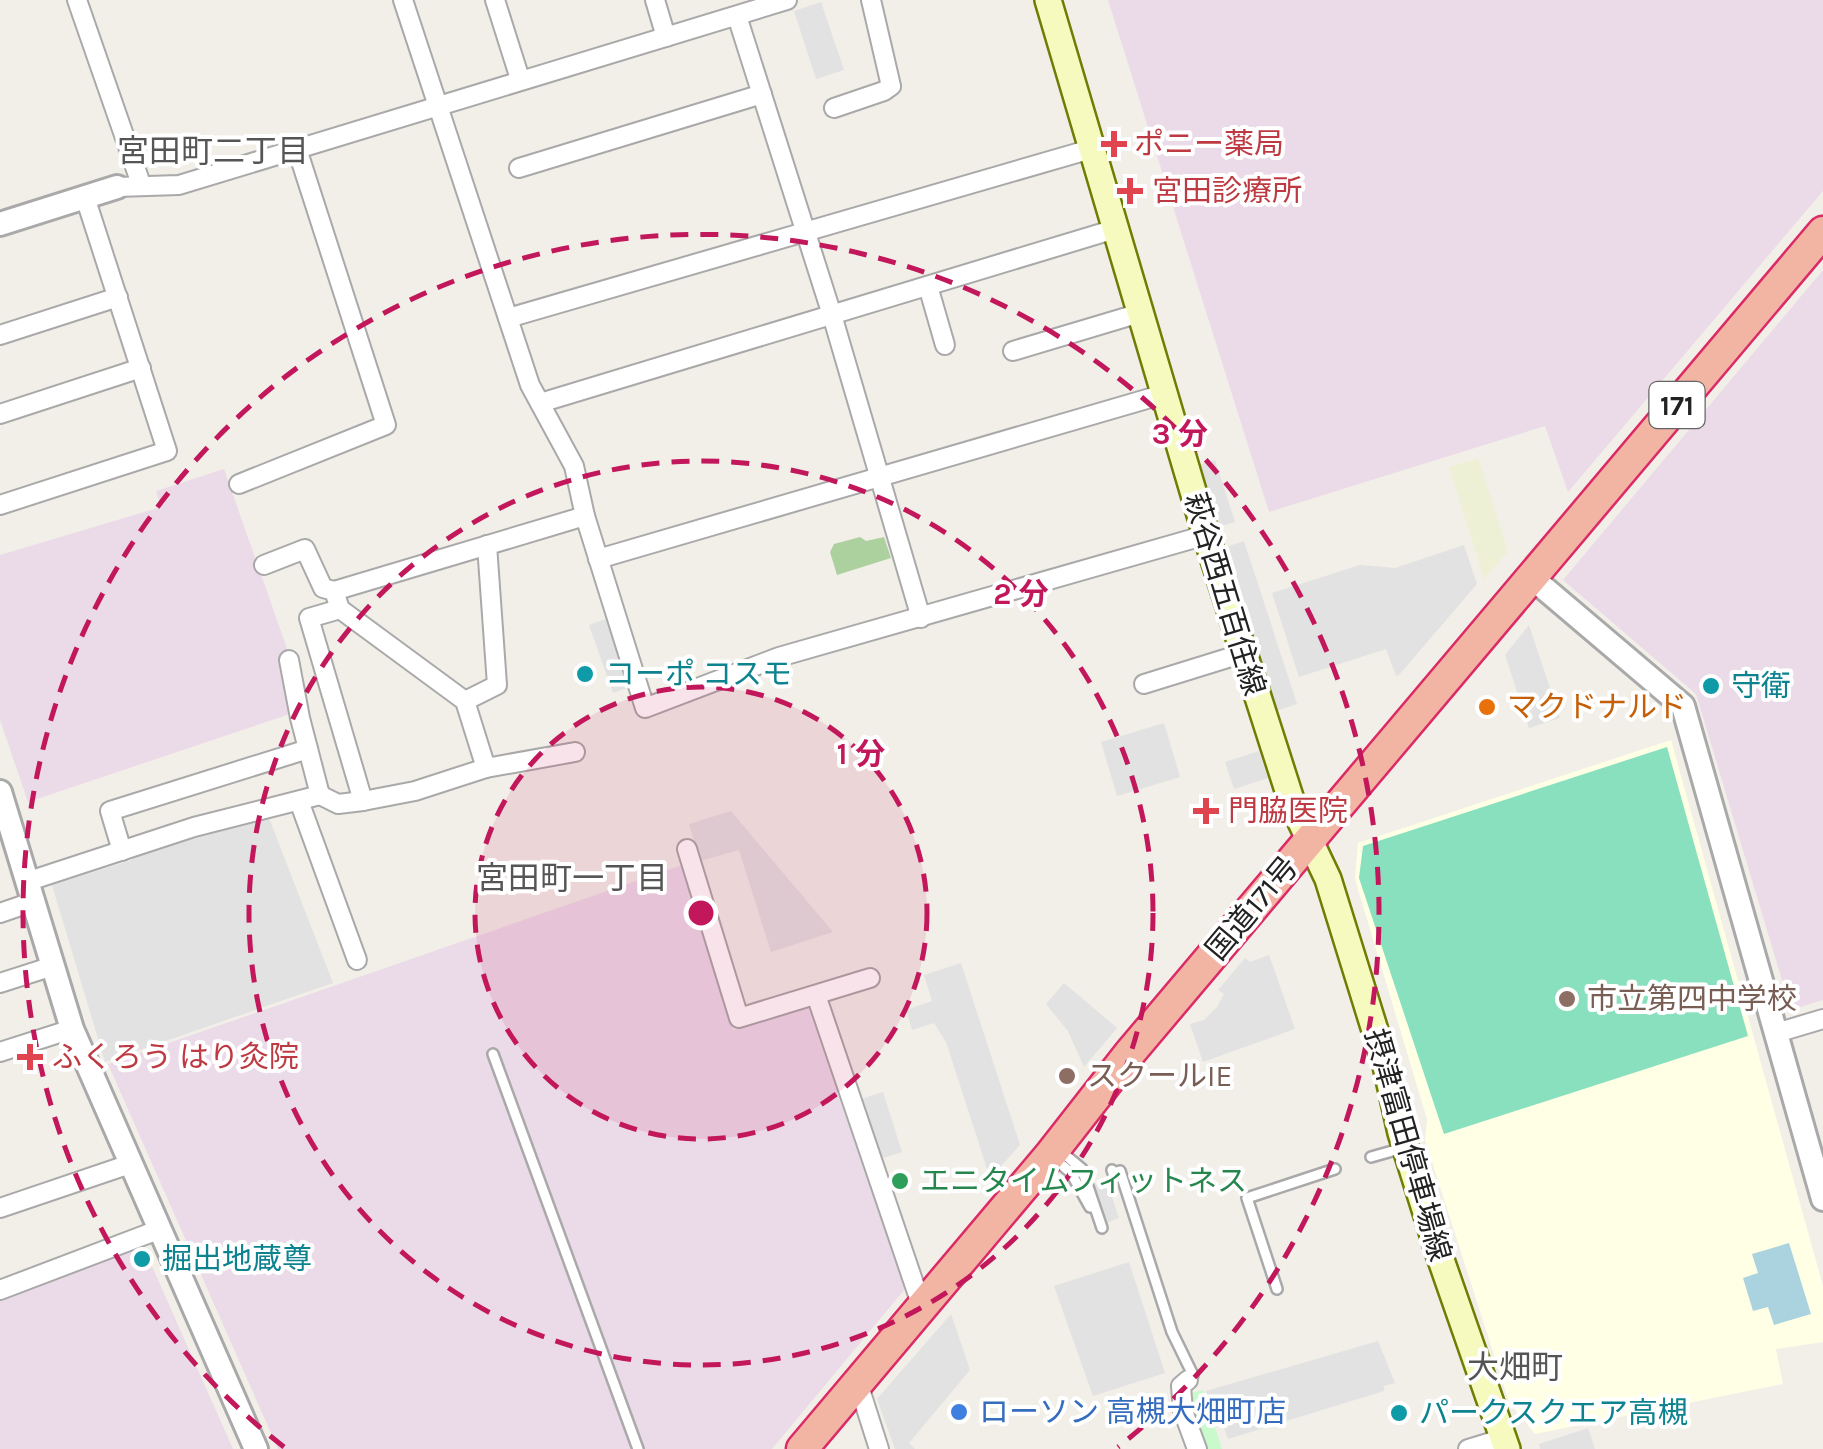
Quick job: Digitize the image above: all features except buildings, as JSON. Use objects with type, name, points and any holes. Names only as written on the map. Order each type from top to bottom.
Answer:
[{"type":"highway","name":"国道171号","points":[[802,1449],[1053,1152],[1129,1054],[1823,232]]},
{"type":"main road","name":"萩谷西五百住線","points":[[1048,0],[1206,535],[1292,803],[1309,840]]},
{"type":"main road","name":"摂津富田停車場線","points":[[1309,840],[1328,879],[1386,1066],[1405,1147],[1463,1328],[1506,1444]]},
{"type":"street","points":[[77,0],[129,186]]},
{"type":"street","points":[[404,0],[530,385],[574,466],[585,516],[645,708],[779,657],[1206,535]]},
{"type":"street","points":[[495,0],[520,79]]},
{"type":"street","points":[[655,0],[666,37]]},
{"type":"street","points":[[0,224],[129,186],[179,185],[787,0]]},
{"type":"street","points":[[834,108],[891,86],[871,0]]},
{"type":"street","points":[[738,16],[921,618]]},
{"type":"street","points":[[519,168],[762,94]]},
{"type":"street","points":[[239,484],[386,426],[297,148]]},
{"type":"street","points":[[508,318],[1092,148]]},
{"type":"street","points":[[1,502],[167,450],[85,197]]},
{"type":"street","points":[[540,404],[1115,229]]},
{"type":"street","points":[[928,286],[946,345]]},
{"type":"street","points":[[0,335],[118,297]]},
{"type":"street","points":[[1013,351],[1140,313]]},
{"type":"street","points":[[0,414],[140,368]]},
{"type":"street","points":[[598,559],[1164,394]]},
{"type":"street","points":[[362,801],[310,618],[337,600],[487,545],[585,516]]},
{"type":"street","points":[[465,701],[497,685],[487,545]]},
{"type":"street","points":[[264,565],[305,549],[323,588],[465,701],[486,768]]},
{"type":"street","points":[[1530,577],[1683,706],[1823,1199]]},
{"type":"street","points":[[1144,684],[1244,653]]},
{"type":"street","points":[[290,660],[320,795]]},
{"type":"street","points":[[122,851],[110,811],[308,749]]},
{"type":"street","points":[[0,913],[32,891],[122,851],[194,827],[320,795],[338,804],[362,801],[416,790],[486,768],[574,752]]},
{"type":"street","points":[[0,792],[72,1029],[256,1449]]},
{"type":"street","points":[[299,801],[357,960]]},
{"type":"street","points":[[687,849],[739,1018],[870,978]]},
{"type":"street","points":[[0,983],[53,966]]},
{"type":"street","points":[[816,995],[922,1308]]},
{"type":"street","points":[[1776,1033],[1823,1020]]},
{"type":"street","points":[[0,1052],[72,1029]]},
{"type":"street","points":[[0,1208],[130,1164]]},
{"type":"street","points":[[0,1290],[158,1230]]},
{"type":"street","points":[[1188,1380],[1181,1386],[1182,1403],[1196,1449]]},
{"type":"street","points":[[858,1383],[879,1449]]},
{"type":"street","points":[[1468,1449],[1506,1444]]},
{"type":"lane","points":[[493,1054],[638,1449]]},
{"type":"lane","points":[[1371,1158],[1405,1147]]},
{"type":"lane","points":[[1053,1152],[1071,1172],[1101,1225]]},
{"type":"lane","points":[[1112,1170],[1120,1171],[1172,1332],[1193,1375],[1188,1380]]},
{"type":"lane","points":[[1277,1288],[1247,1198],[1335,1170]]},
{"type":"shaded area","points":[[1108,0],[1823,0],[1823,191],[1568,492],[1545,426],[1269,512]]},
{"type":"shaded area","points":[[821,2],[844,70],[816,79],[794,11]]},
{"type":"shaded area","points":[[1823,270],[1823,1000],[1791,1010],[1696,694],[1563,580]]},
{"type":"shaded area","points":[[1478,458],[1508,551],[1484,579],[1449,467]]},
{"type":"shaded area","points":[[1215,460],[1235,522],[1212,529],[1192,467]]},
{"type":"shaded area","points":[[224,469],[290,657],[293,713],[28,802],[0,720],[0,555],[161,507],[156,491]]},
{"type":"shaded area","points":[[1244,541],[1297,704],[1273,712],[1220,549]]},
{"type":"shaded area","points":[[1464,545],[1477,584],[1399,675],[1396,676],[1386,649],[1299,677],[1272,593],[1360,565],[1395,568]]},
{"type":"shaded area","points":[[609,618],[630,687],[613,693],[589,625]]},
{"type":"shaded area","points":[[1529,625],[1560,718],[1529,728],[1505,655]]},
{"type":"shaded area","points":[[1164,723],[1180,777],[1117,796],[1101,742]]},
{"type":"shaded area","name":"市立第四中学校","points":[[1671,740],[1823,1286],[1823,1342],[1776,1349],[1783,1384],[1535,1434],[1509,1402],[1425,1140],[1427,1119],[1355,879],[1358,843]]},
{"type":"shaded area","points":[[1259,751],[1268,778],[1234,789],[1225,762]]},
{"type":"shaded area","points":[[731,811],[833,932],[771,952],[739,850],[700,861],[689,824]]},
{"type":"shaded area","points":[[269,818],[333,983],[105,1062],[52,885],[132,860],[131,855],[187,837],[190,840]]},
{"type":"shaded area","points":[[682,865],[733,1030],[808,1007],[905,1289],[772,1449],[278,1449],[108,1064]]},
{"type":"shaded area","points":[[1269,955],[1295,1029],[1203,1062],[1190,1024],[1204,1020],[1217,1007],[1224,994],[1218,990],[1245,958],[1250,962]]},
{"type":"shaded area","points":[[961,963],[1020,1145],[990,1178],[946,1042],[934,1023],[912,1030],[906,1010],[932,1001],[924,975]]},
{"type":"shaded area","points":[[1064,983],[1117,1028],[1084,1067],[1068,1031],[1046,1004]]},
{"type":"shaded area","points":[[883,1092],[902,1152],[877,1160],[858,1100]]},
{"type":"shaded area","points":[[1106,1179],[1119,1218],[1106,1223],[1093,1184]]},
{"type":"shaded area","points":[[143,1246],[233,1449],[0,1449],[0,1299]]},
{"type":"shaded area","points":[[1129,1262],[1165,1373],[1093,1396],[1054,1286]]},
{"type":"shaded area","points":[[951,1314],[970,1370],[909,1443],[915,1449],[895,1449],[877,1399]]},
{"type":"shaded area","points":[[1378,1341],[1395,1383],[1384,1386],[1384,1391],[1228,1439],[1221,1419],[1215,1420],[1206,1391]]},
{"type":"shaded area","points":[[1588,1428],[1595,1449],[1540,1449],[1539,1444]]},
{"type":"green space","points":[[860,537],[866,541],[884,537],[891,558],[837,575],[830,552],[834,544]]},
{"type":"green space","points":[[1667,747],[1748,1036],[1444,1134],[1359,878],[1363,846]]},
{"type":"green space","points":[[1203,1390],[1222,1449],[1206,1449],[1191,1409],[1192,1393]]},
{"type":"water","points":[[1789,1243],[1811,1314],[1774,1325],[1768,1307],[1753,1311],[1743,1278],[1758,1273],[1752,1254]]},
{"type":"place","name":"ポニー薬局","points":[[1114,144]]},
{"type":"place","name":"宮田診療所","points":[[1130,191]]},
{"type":"place","name":"コーポ コスモ","points":[[585,674]]},
{"type":"place","name":"守衛","points":[[1711,686]]},
{"type":"place","name":"マクドナルド","points":[[1487,707]]},
{"type":"place","name":"門脇医院","points":[[1206,811]]},
{"type":"place","name":"市立第四中学校","points":[[1567,999]]},
{"type":"place","name":"ふくろう はり灸院","points":[[30,1057]]},
{"type":"place","name":"スクールIE","points":[[1067,1076]]},
{"type":"place","name":"エニタイムフィットネス","points":[[900,1181]]},
{"type":"place","name":"掘出地蔵尊","points":[[142,1259]]},
{"type":"place","name":"ローソン 高槻大畑町店","points":[[959,1412]]},
{"type":"place","name":"パークスクエア高槻","points":[[1399,1413]]},
{"type":"district","name":"宮田町二丁目","points":[[213,151]]},
{"type":"district","name":"宮田町一丁目","points":[[572,878]]},
{"type":"district","name":"大畑町","points":[[1515,1367]]}]
